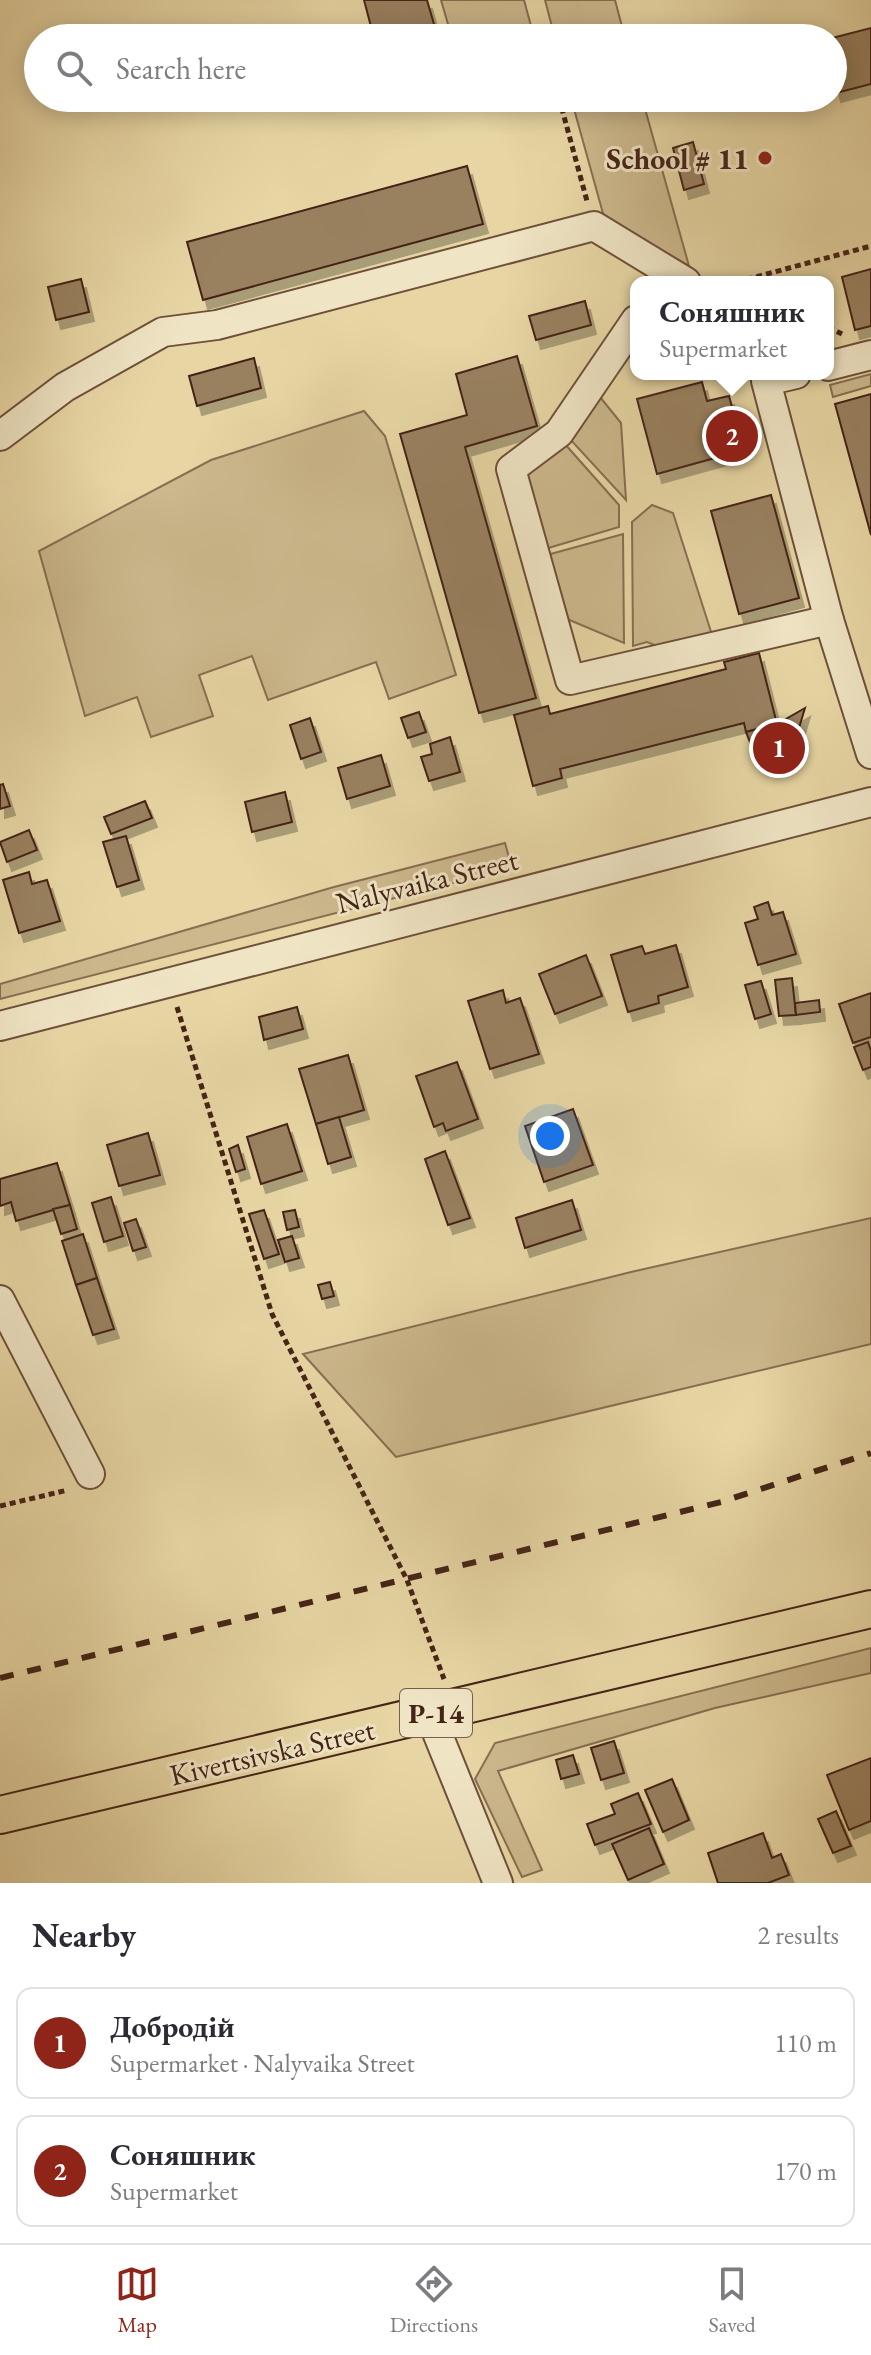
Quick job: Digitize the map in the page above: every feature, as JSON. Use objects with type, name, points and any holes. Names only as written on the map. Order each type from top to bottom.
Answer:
[{"type":"main road","name":"Kivertsivska Street","points":[[0,1815],[871,1609]]},
{"type":"street","points":[[0,436],[65,387],[163,332],[217,325],[594,226],[676,276]]},
{"type":"street","points":[[630,329],[559,433],[511,469],[570,680],[829,620]]},
{"type":"street","points":[[834,364],[871,355]]},
{"type":"street","points":[[765,380],[829,620],[871,754]]},
{"type":"street","name":"Nalyvaika Street","points":[[0,1026],[871,802]]},
{"type":"street","points":[[0,1300],[90,1474]]},
{"type":"street","points":[[443,1712],[498,1883]]},
{"type":"path","points":[[563,112],[594,226]]},
{"type":"path","points":[[759,276],[871,246]]},
{"type":"path","points":[[169,983],[272,1314],[407,1580],[443,1712]]},
{"type":"path","points":[[0,1506],[82,1486],[90,1474]]},
{"type":"shaded area","points":[[441,0],[524,0],[530,24],[448,24]]},
{"type":"shaded area","points":[[545,0],[615,0],[621,24],[551,24]]},
{"type":"shaded area","points":[[575,112],[646,112],[689,266],[604,217]]},
{"type":"shaded area","points":[[871,374],[871,386],[833,397],[830,385]]},
{"type":"shaded area","points":[[596,392],[621,423],[626,500],[568,437]]},
{"type":"shaded area","points":[[364,411],[385,436],[456,675],[389,699],[376,662],[268,700],[252,656],[199,675],[213,716],[151,737],[137,697],[85,716],[39,551],[211,460]]},
{"type":"shaded area","points":[[564,443],[619,505],[619,527],[545,549],[525,478],[535,464]]},
{"type":"shaded area","points":[[652,505],[673,513],[713,638],[667,650],[647,642],[633,646],[632,522]]},
{"type":"shaded area","points":[[623,534],[624,643],[567,619],[547,555]]},
{"type":"shaded area","points":[[505,843],[512,868],[0,999],[0,984],[334,887]]},
{"type":"shaded area","points":[[871,1218],[871,1344],[396,1457],[303,1354],[631,1272]]},
{"type":"shaded area","points":[[871,1648],[871,1673],[715,1708],[498,1771],[542,1870],[522,1877],[475,1779],[495,1743]]},
{"type":"building","points":[[364,0],[427,0],[434,24],[370,24]]},
{"type":"building","points":[[871,28],[871,84],[847,90],[847,34]]},
{"type":"building","points":[[693,142],[704,184],[684,190],[673,148]]},
{"type":"building","points":[[467,166],[483,224],[203,300],[187,242]]},
{"type":"building","points":[[871,269],[871,326],[855,330],[842,277]]},
{"type":"building","points":[[81,279],[89,312],[56,320],[48,287]]},
{"type":"building","points":[[585,301],[591,325],[536,340],[529,316]]},
{"type":"building","points":[[517,356],[537,426],[465,447],[536,698],[479,713],[400,434],[467,415],[456,374]]},
{"type":"building","points":[[254,358],[261,388],[197,406],[189,376]]},
{"type":"building","points":[[702,382],[707,401],[729,396],[744,450],[657,474],[637,399]]},
{"type":"building","points":[[871,394],[871,535],[835,404]]},
{"type":"building","points":[[771,495],[799,598],[739,614],[711,511]]},
{"type":"building","points":[[759,653],[777,724],[746,732],[744,723],[560,769],[562,778],[533,786],[514,715],[548,706],[550,714],[726,669],[724,662]]},
{"type":"building","points":[[805,708],[792,751],[757,760],[746,732],[777,724]]},
{"type":"building","points":[[419,712],[426,732],[408,738],[401,718]]},
{"type":"building","points":[[310,718],[321,752],[301,759],[290,725]]},
{"type":"building","points":[[450,737],[460,772],[429,781],[421,757],[432,754],[430,744]]},
{"type":"building","points":[[381,755],[390,786],[347,799],[338,768]]},
{"type":"building","points":[[3,784],[10,806],[0,809],[0,785]]},
{"type":"building","points":[[285,792],[292,822],[252,832],[245,802]]},
{"type":"building","points":[[145,801],[152,818],[111,834],[104,817]]},
{"type":"building","points":[[29,830],[37,850],[7,862],[0,842]]},
{"type":"building","points":[[126,836],[139,880],[117,887],[103,842]]},
{"type":"building","points":[[29,872],[32,884],[47,880],[60,921],[19,933],[3,880]]},
{"type":"building","points":[[768,902],[772,915],[783,912],[796,954],[758,965],[745,923],[758,919],[754,907]]},
{"type":"building","points":[[676,945],[688,987],[658,996],[659,1003],[628,1012],[611,955],[642,946],[645,954]]},
{"type":"building","points":[[586,955],[602,996],[555,1014],[539,974]]},
{"type":"building","points":[[792,978],[796,1015],[779,1016],[775,980]]},
{"type":"building","points":[[761,981],[771,1014],[755,1019],[745,985]]},
{"type":"building","points":[[503,990],[506,1003],[520,998],[539,1054],[490,1069],[468,1001]]},
{"type":"building","points":[[871,993],[871,1037],[853,1043],[839,1004]]},
{"type":"building","points":[[819,1000],[820,1012],[796,1015],[795,1003]]},
{"type":"building","points":[[297,1007],[303,1029],[264,1040],[259,1017]]},
{"type":"building","points":[[868,1042],[871,1067],[863,1070],[854,1047]]},
{"type":"building","points":[[348,1055],[364,1110],[316,1124],[299,1069]]},
{"type":"building","points":[[457,1062],[478,1119],[446,1131],[443,1123],[434,1127],[416,1076]]},
{"type":"building","points":[[573,1109],[593,1165],[544,1182],[525,1126]]},
{"type":"building","points":[[339,1117],[351,1157],[328,1164],[316,1124]]},
{"type":"building","points":[[287,1124],[302,1171],[261,1184],[247,1137]]},
{"type":"building","points":[[148,1133],[160,1175],[119,1186],[107,1145]]},
{"type":"building","points":[[238,1145],[245,1169],[236,1172],[229,1149]]},
{"type":"building","points":[[445,1151],[470,1218],[448,1225],[425,1159]]},
{"type":"building","points":[[57,1163],[70,1205],[16,1221],[11,1202],[0,1206],[0,1179]]},
{"type":"building","points":[[111,1197],[123,1236],[104,1242],[92,1203]]},
{"type":"building","points":[[572,1200],[581,1230],[525,1248],[516,1218]]},
{"type":"building","points":[[70,1205],[77,1229],[61,1234],[53,1209]]},
{"type":"building","points":[[264,1210],[279,1254],[264,1259],[249,1214]]},
{"type":"building","points":[[295,1210],[299,1227],[287,1230],[283,1212]]},
{"type":"building","points":[[136,1219],[146,1247],[133,1251],[124,1223]]},
{"type":"building","points":[[83,1234],[97,1278],[76,1285],[62,1241]]},
{"type":"building","points":[[292,1236],[299,1258],[285,1262],[278,1240]]},
{"type":"building","points":[[97,1278],[114,1329],[93,1335],[76,1285]]},
{"type":"building","points":[[330,1282],[334,1296],[322,1299],[318,1285]]},
{"type":"building","points":[[614,1741],[624,1773],[601,1780],[591,1748]]},
{"type":"building","points":[[573,1755],[579,1774],[561,1779],[556,1760]]},
{"type":"building","points":[[871,1758],[871,1821],[849,1830],[827,1775]]},
{"type":"building","points":[[672,1779],[689,1820],[663,1832],[645,1790]]},
{"type":"building","points":[[638,1793],[651,1824],[595,1845],[587,1824],[615,1814],[611,1804]]},
{"type":"building","points":[[836,1811],[851,1846],[833,1853],[818,1819]]},
{"type":"building","points":[[649,1828],[664,1864],[628,1880],[612,1844]]},
{"type":"building","points":[[763,1833],[772,1858],[781,1854],[789,1875],[768,1883],[718,1883],[708,1853]]},
{"type":"railway","points":[[0,1678],[721,1502],[871,1453]]},
{"type":"place","name":"School # 11","points":[[765,158]]},
{"type":"place","name":"Соняшник","points":[[732,436]]},
{"type":"place","name":"Добродій","points":[[779,748]]}]
